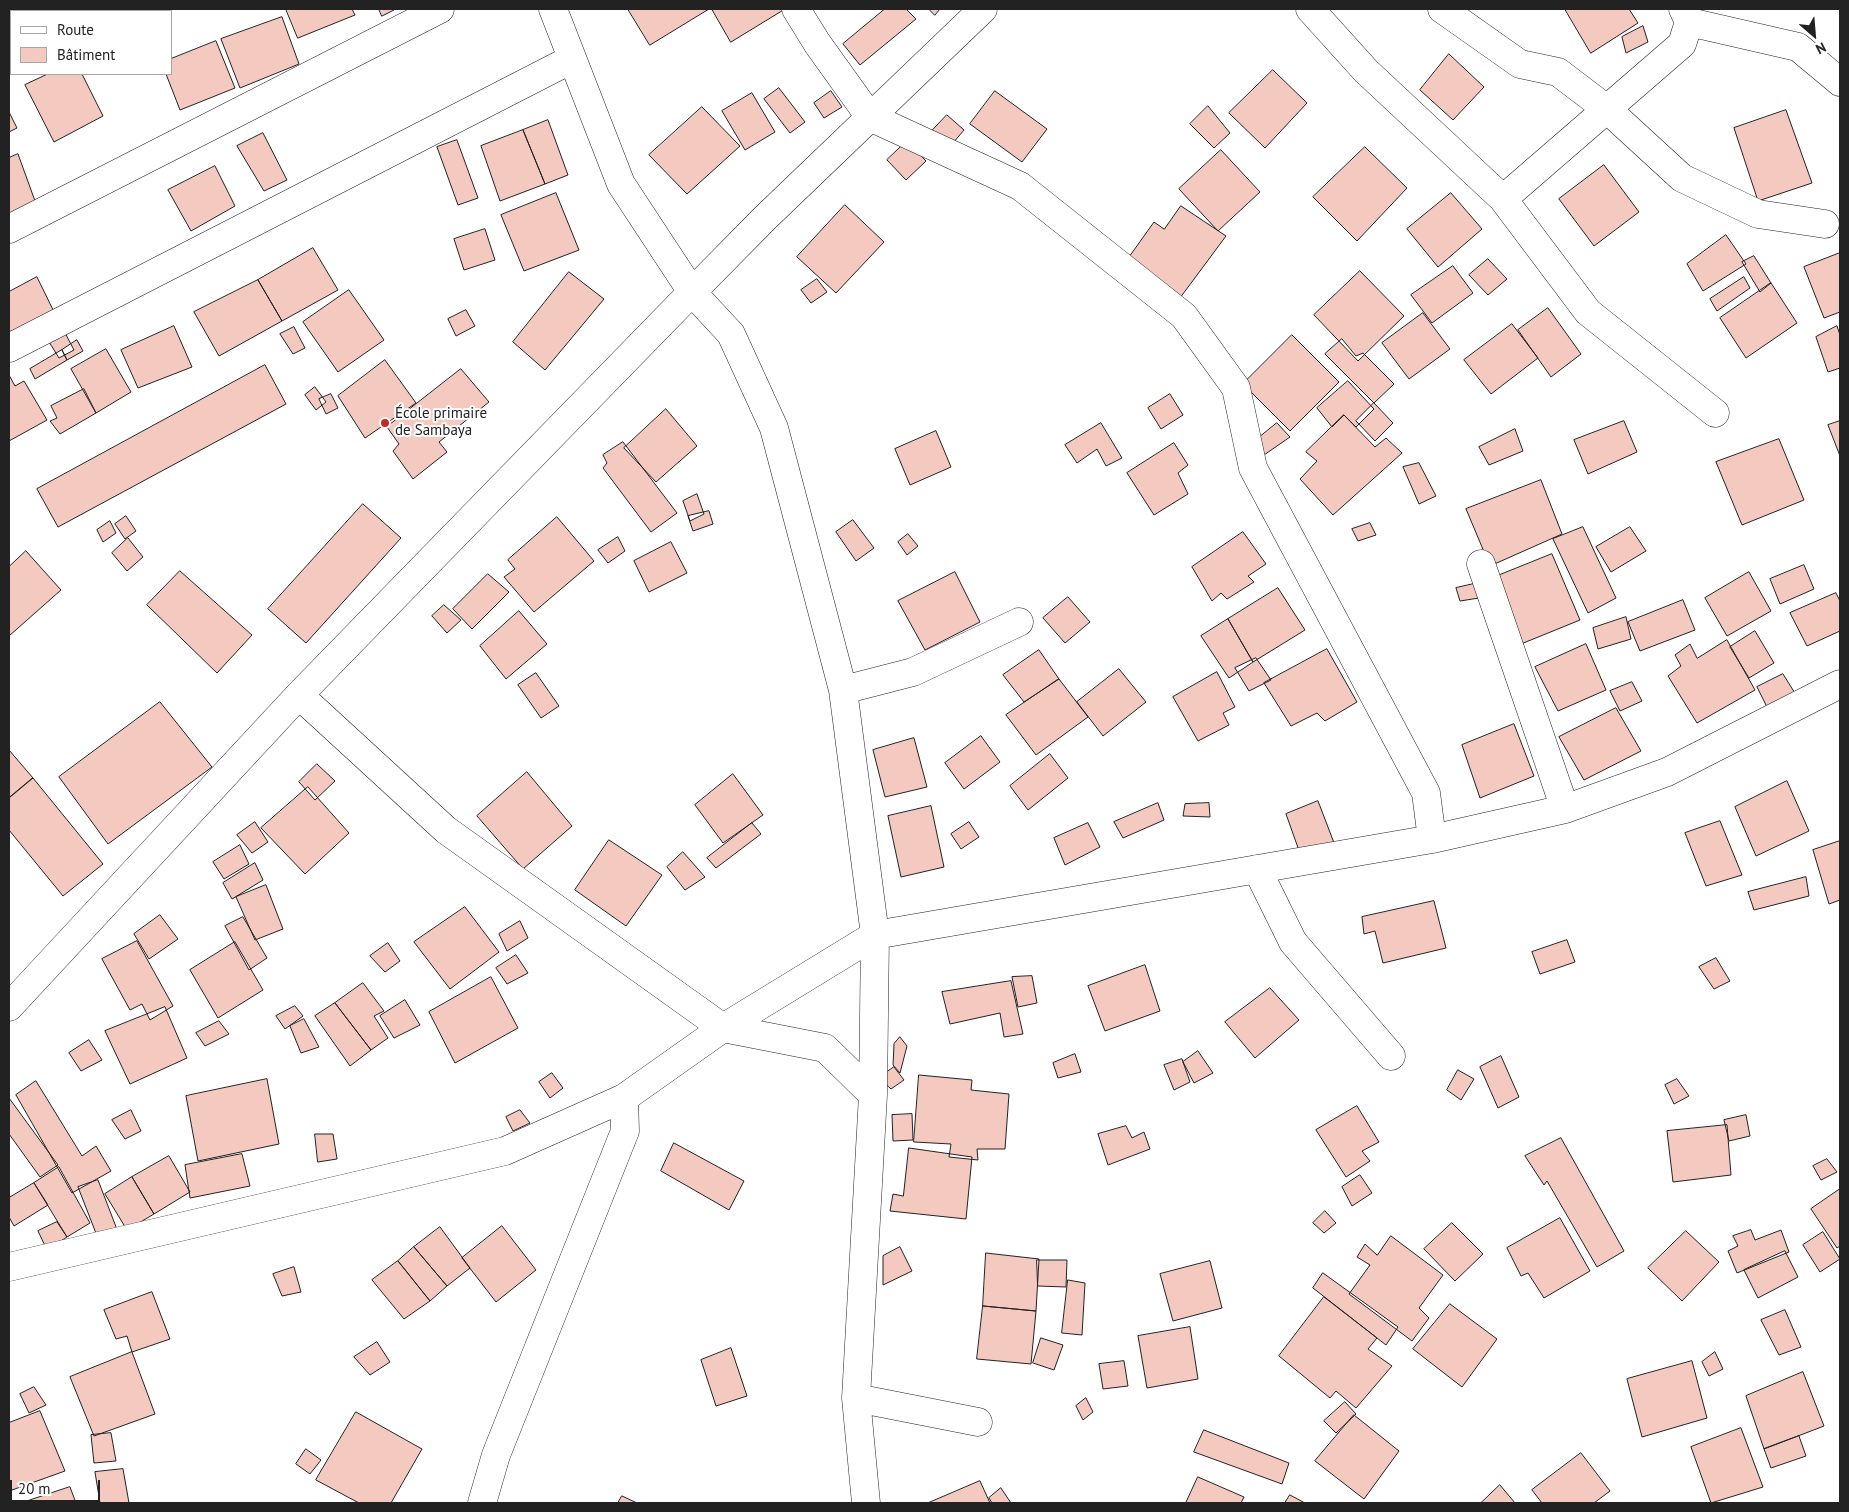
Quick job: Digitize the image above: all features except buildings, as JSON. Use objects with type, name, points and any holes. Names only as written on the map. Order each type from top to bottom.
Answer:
[{"type":"street","points":[[9,229],[440,9]]},
{"type":"street","points":[[553,9],[621,184],[692,292],[731,334],[774,428],[843,690],[875,934],[873,1095],[856,1398],[866,1503]]},
{"type":"street","points":[[796,9],[817,43],[870,117],[1020,186],[1184,316],[1236,388],[1253,468],[1426,793],[1432,839]]},
{"type":"street","points":[[9,1007],[299,695],[692,292],[765,218],[983,9]]},
{"type":"street","points":[[1310,9],[1366,71],[1502,199],[1588,312],[1715,413]]},
{"type":"street","points":[[1442,9],[1520,64],[1558,72],[1608,110],[1682,178],[1758,214],[1825,224]]},
{"type":"street","points":[[1502,199],[1608,110],[1682,44],[1686,15],[1798,47],[1840,82]]},
{"type":"street","points":[[9,348],[572,59]]},
{"type":"street","points":[[1481,564],[1565,809]]},
{"type":"street","points":[[843,690],[913,672],[1019,622]]},
{"type":"street","points":[[9,1267],[505,1151],[624,1098],[723,1028],[830,960],[875,934],[1432,839],[1565,809],[1666,772],[1840,684]]},
{"type":"street","points":[[299,695],[446,830],[723,1028],[825,1048],[873,1095]]},
{"type":"street","points":[[1257,869],[1293,942],[1391,1056]]},
{"type":"street","points":[[482,1503],[496,1456],[625,1131],[624,1098]]},
{"type":"street","points":[[856,1398],[978,1422]]},
{"type":"place","name":"École primaire de Sambaya","points":[[385,423]]}]
